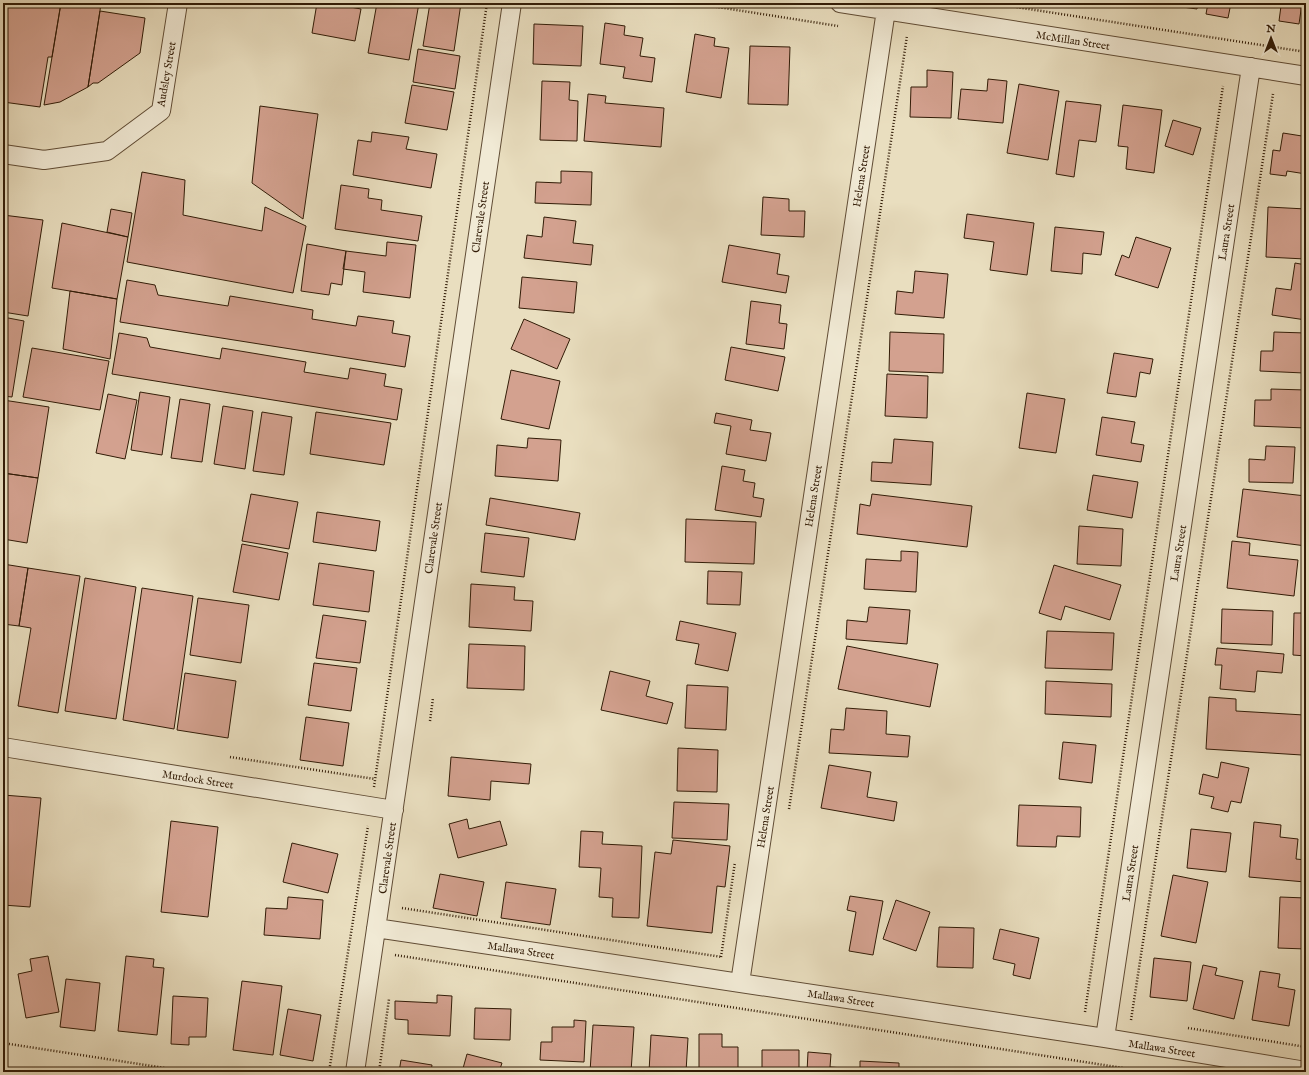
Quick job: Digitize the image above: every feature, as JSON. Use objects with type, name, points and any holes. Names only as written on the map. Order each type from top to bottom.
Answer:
[{"type":"street","name":"Audsley Street","points":[[3,154],[44,160],[107,151],[161,111],[178,3]]},
{"type":"street","name":"Clarevale Street","points":[[355,1072],[512,3]]},
{"type":"street","name":"McMillan Street","points":[[840,3],[1306,76]]},
{"type":"street","name":"Helena Street","points":[[740,982],[886,10]]},
{"type":"street","name":"Laura Street","points":[[1105,1038],[1251,67]]},
{"type":"street","name":"Murdock Street","points":[[3,747],[394,810]]},
{"type":"street","name":"Mallawa Street","points":[[376,928],[1105,1038],[1306,1071]]},
{"type":"path","points":[[329,1072],[375,779],[487,3]]},
{"type":"path","points":[[990,3],[1306,52]]},
{"type":"path","points":[[788,814],[907,36]]},
{"type":"path","points":[[1085,1012],[1223,86]]},
{"type":"path","points":[[1131,1020],[1273,94]]},
{"type":"path","points":[[230,757],[375,779]]},
{"type":"path","points":[[395,954],[1149,1072]]},
{"type":"path","points":[[3,1043],[191,1072]]},
{"type":"building","points":[[3,3],[61,3],[52,57],[48,57],[40,107],[3,102]]},
{"type":"building","points":[[61,3],[101,4],[88,87],[60,102],[44,105]]},
{"type":"building","points":[[317,3],[346,3],[345,6],[361,9],[355,41],[312,33]]},
{"type":"building","points":[[377,3],[419,3],[409,60],[368,53]]},
{"type":"building","points":[[430,3],[461,3],[454,51],[423,46]]},
{"type":"building","points":[[1153,3],[1198,3],[1197,9]]},
{"type":"building","points":[[1208,3],[1231,3],[1228,18],[1206,14]]},
{"type":"building","points":[[1258,3],[1302,3],[1299,24],[1279,21],[1281,6]]},
{"type":"building","points":[[100,11],[145,18],[140,53],[98,83],[93,83],[88,87]]},
{"type":"building","points":[[605,23],[625,26],[624,35],[643,38],[640,56],[655,58],[652,82],[623,78],[625,67],[600,64]]},
{"type":"building","points":[[534,24],[583,26],[581,66],[533,64]]},
{"type":"building","points":[[695,34],[715,38],[714,46],[729,48],[721,98],[686,92]]},
{"type":"building","points":[[750,46],[790,47],[788,105],[748,104]]},
{"type":"building","points":[[418,49],[460,56],[455,89],[413,82]]},
{"type":"building","points":[[927,70],[953,72],[951,118],[910,117],[911,87],[927,87]]},
{"type":"building","points":[[988,79],[1007,81],[1003,123],[958,119],[961,89],[987,91]]},
{"type":"building","points":[[542,81],[570,82],[569,100],[578,101],[577,141],[540,140]]},
{"type":"building","points":[[1019,84],[1059,91],[1048,160],[1007,153]]},
{"type":"building","points":[[412,85],[454,92],[447,130],[405,123]]},
{"type":"building","points":[[588,94],[606,96],[605,103],[664,108],[661,147],[584,141]]},
{"type":"building","points":[[1066,101],[1101,105],[1096,142],[1079,140],[1074,177],[1056,174]]},
{"type":"building","points":[[1123,105],[1162,110],[1154,173],[1126,169],[1128,147],[1118,146]]},
{"type":"building","points":[[260,106],[318,114],[303,219],[252,183]]},
{"type":"building","points":[[1173,120],[1201,128],[1193,155],[1165,146]]},
{"type":"building","points":[[1304,128],[1306,128],[1306,174],[1287,171],[1286,176],[1270,174],[1273,150],[1280,151],[1283,133],[1302,136]]},
{"type":"building","points":[[372,132],[409,137],[406,149],[437,154],[431,188],[353,175],[358,140],[371,142]]},
{"type":"building","points":[[561,171],[592,172],[591,205],[535,203],[536,182],[561,183]]},
{"type":"building","points":[[142,172],[185,180],[183,215],[262,231],[265,207],[306,226],[293,293],[127,262]]},
{"type":"building","points":[[341,185],[369,189],[368,198],[382,200],[381,210],[422,216],[418,241],[335,229]]},
{"type":"building","points":[[763,197],[789,199],[789,211],[805,211],[804,237],[761,235]]},
{"type":"building","points":[[1268,207],[1306,209],[1305,259],[1266,257]]},
{"type":"building","points":[[111,209],[132,213],[128,237],[107,232]]},
{"type":"building","points":[[967,214],[1034,223],[1027,275],[990,270],[994,242],[964,238]]},
{"type":"building","points":[[3,215],[43,220],[28,316],[3,312]]},
{"type":"building","points":[[544,217],[576,221],[573,243],[593,245],[591,265],[524,258],[527,235],[542,237]]},
{"type":"building","points":[[62,223],[128,237],[117,299],[52,288]]},
{"type":"building","points":[[1055,227],[1104,232],[1101,255],[1083,253],[1082,274],[1051,271]]},
{"type":"building","points":[[1136,237],[1171,248],[1158,288],[1115,275],[1122,255],[1129,258]]},
{"type":"building","points":[[387,242],[416,245],[410,298],[363,292],[365,272],[343,269],[346,251],[386,256]]},
{"type":"building","points":[[307,244],[346,251],[342,285],[331,283],[329,295],[301,291]]},
{"type":"building","points":[[729,245],[780,254],[777,274],[789,276],[786,293],[722,282]]},
{"type":"building","points":[[1295,263],[1306,265],[1306,320],[1272,315],[1276,288],[1291,290]]},
{"type":"building","points":[[915,271],[948,274],[944,318],[895,314],[897,291],[913,293]]},
{"type":"building","points":[[522,277],[577,282],[574,313],[519,308]]},
{"type":"building","points":[[127,280],[155,285],[158,295],[228,306],[230,296],[313,310],[312,319],[356,326],[358,316],[394,321],[392,333],[410,336],[405,367],[120,322]]},
{"type":"building","points":[[70,291],[117,299],[110,359],[63,349]]},
{"type":"building","points":[[751,301],[781,305],[779,323],[787,324],[784,349],[746,344]]},
{"type":"building","points":[[3,317],[24,321],[12,397],[3,396]]},
{"type":"building","points":[[524,319],[570,339],[557,369],[511,349]]},
{"type":"building","points":[[890,332],[944,334],[943,373],[889,371]]},
{"type":"building","points":[[1274,332],[1306,333],[1304,373],[1260,371],[1261,351],[1273,351]]},
{"type":"building","points":[[119,333],[147,338],[150,347],[220,359],[222,348],[306,362],[304,372],[348,379],[350,368],[386,374],[384,386],[402,389],[397,420],[112,374]]},
{"type":"building","points":[[731,347],[785,357],[778,391],[725,380]]},
{"type":"building","points":[[32,348],[109,361],[100,410],[23,397]]},
{"type":"building","points":[[1114,353],[1153,359],[1150,374],[1140,372],[1136,397],[1107,393]]},
{"type":"building","points":[[511,370],[560,381],[549,429],[501,419]]},
{"type":"building","points":[[887,374],[928,376],[927,418],[885,416]]},
{"type":"building","points":[[1271,389],[1306,390],[1306,428],[1254,426],[1255,400],[1271,400]]},
{"type":"building","points":[[140,392],[170,397],[162,455],[131,450]]},
{"type":"building","points":[[1027,393],[1065,399],[1056,453],[1019,448]]},
{"type":"building","points":[[108,394],[137,400],[125,459],[96,453]]},
{"type":"building","points":[[180,399],[210,404],[202,462],[171,458]]},
{"type":"building","points":[[3,400],[49,407],[38,478],[3,473]]},
{"type":"building","points":[[223,406],[253,411],[245,469],[214,464]]},
{"type":"building","points":[[262,412],[292,417],[284,475],[253,471]]},
{"type":"building","points":[[316,412],[391,423],[384,465],[310,454]]},
{"type":"building","points":[[716,413],[752,420],[750,430],[771,433],[766,461],[726,454],[731,426],[714,423]]},
{"type":"building","points":[[1102,417],[1135,422],[1131,443],[1144,445],[1141,462],[1096,455]]},
{"type":"building","points":[[528,438],[561,440],[558,481],[495,476],[497,445],[527,448]]},
{"type":"building","points":[[894,439],[933,442],[931,485],[871,481],[872,462],[892,463]]},
{"type":"building","points":[[1266,446],[1295,447],[1293,483],[1249,482],[1249,459],[1265,460]]},
{"type":"building","points":[[722,466],[745,470],[743,481],[755,483],[753,497],[764,499],[761,517],[715,510]]},
{"type":"building","points":[[3,473],[38,478],[27,543],[3,539]]},
{"type":"building","points":[[1093,475],[1138,482],[1132,518],[1087,510]]},
{"type":"building","points":[[1243,489],[1306,496],[1306,546],[1237,537]]},
{"type":"building","points":[[251,494],[298,502],[289,549],[242,541]]},
{"type":"building","points":[[872,494],[972,506],[967,547],[857,534],[860,504],[870,506]]},
{"type":"building","points":[[490,498],[580,513],[575,540],[486,525]]},
{"type":"building","points":[[317,512],[380,521],[376,551],[313,542]]},
{"type":"building","points":[[686,519],[756,522],[754,564],[685,562]]},
{"type":"building","points":[[1079,526],[1123,529],[1121,566],[1077,564]]},
{"type":"building","points":[[485,533],[529,538],[524,577],[481,572]]},
{"type":"building","points":[[1232,541],[1250,543],[1249,555],[1298,560],[1294,596],[1227,588]]},
{"type":"building","points":[[242,544],[288,553],[279,600],[233,592]]},
{"type":"building","points":[[901,551],[918,552],[916,592],[864,589],[866,559],[901,561]]},
{"type":"building","points":[[319,563],[374,571],[369,612],[313,605]]},
{"type":"building","points":[[3,564],[28,568],[19,626],[3,624]]},
{"type":"building","points":[[1054,565],[1121,585],[1110,620],[1065,606],[1061,620],[1039,613]]},
{"type":"building","points":[[28,568],[80,576],[58,713],[18,706],[31,628],[19,626]]},
{"type":"building","points":[[708,571],[742,572],[740,605],[707,604]]},
{"type":"building","points":[[85,578],[136,587],[116,719],[65,711]]},
{"type":"building","points":[[471,584],[515,587],[514,600],[533,601],[531,631],[469,627]]},
{"type":"building","points":[[142,588],[193,596],[174,729],[123,720]]},
{"type":"building","points":[[198,598],[249,605],[241,663],[190,655]]},
{"type":"building","points":[[869,607],[910,610],[907,644],[846,639],[847,620],[867,622]]},
{"type":"building","points":[[1222,609],[1273,611],[1272,645],[1221,643]]},
{"type":"building","points":[[1294,613],[1306,613],[1306,656],[1293,655]]},
{"type":"building","points":[[323,615],[366,621],[360,663],[316,658]]},
{"type":"building","points":[[680,621],[736,633],[728,671],[695,664],[699,644],[676,640]]},
{"type":"building","points":[[1047,631],[1114,633],[1112,670],[1045,668]]},
{"type":"building","points":[[469,644],[525,646],[524,690],[467,688]]},
{"type":"building","points":[[847,646],[938,664],[930,707],[838,689]]},
{"type":"building","points":[[1217,648],[1284,654],[1282,673],[1257,671],[1255,692],[1220,689],[1222,665],[1215,665]]},
{"type":"building","points":[[314,663],[357,668],[351,711],[308,705]]},
{"type":"building","points":[[610,671],[650,681],[646,696],[673,703],[667,724],[601,710]]},
{"type":"building","points":[[185,673],[236,681],[228,738],[177,730]]},
{"type":"building","points":[[1046,681],[1112,684],[1111,717],[1045,714]]},
{"type":"building","points":[[687,685],[728,687],[726,730],[685,728]]},
{"type":"building","points":[[1209,697],[1236,699],[1236,711],[1304,715],[1302,755],[1206,749]]},
{"type":"building","points":[[846,708],[887,711],[886,734],[910,736],[908,757],[829,753],[831,729],[844,730]]},
{"type":"building","points":[[306,717],[349,723],[343,766],[300,760]]},
{"type":"building","points":[[1063,742],[1096,745],[1092,783],[1059,779]]},
{"type":"building","points":[[678,748],[718,750],[717,792],[677,791]]},
{"type":"building","points":[[451,757],[531,764],[529,784],[491,781],[490,800],[448,796]]},
{"type":"building","points":[[1221,762],[1249,768],[1241,803],[1231,801],[1228,812],[1211,808],[1214,797],[1199,794],[1203,774],[1218,778]]},
{"type":"building","points":[[829,765],[871,772],[867,797],[897,802],[894,821],[821,808]]},
{"type":"building","points":[[3,795],[41,798],[30,907],[3,905]]},
{"type":"building","points":[[674,802],[729,804],[727,840],[672,838]]},
{"type":"building","points":[[1019,805],[1081,807],[1080,837],[1057,836],[1056,847],[1017,846]]},
{"type":"building","points":[[467,819],[469,829],[500,821],[507,845],[458,858],[449,824]]},
{"type":"building","points":[[171,821],[218,827],[208,917],[161,912]]},
{"type":"building","points":[[1254,822],[1281,825],[1280,837],[1298,839],[1296,859],[1306,860],[1305,882],[1249,877]]},
{"type":"building","points":[[1191,829],[1231,833],[1226,872],[1187,868]]},
{"type":"building","points":[[581,831],[603,832],[602,844],[642,846],[639,918],[612,917],[613,898],[599,897],[601,868],[579,867]]},
{"type":"building","points":[[673,840],[730,846],[725,887],[717,886],[712,933],[647,926],[655,852],[671,854]]},
{"type":"building","points":[[292,843],[338,854],[328,893],[283,882]]},
{"type":"building","points":[[440,874],[484,882],[477,916],[433,908]]},
{"type":"building","points":[[1173,875],[1208,882],[1196,943],[1161,936]]},
{"type":"building","points":[[506,882],[556,889],[550,925],[501,918]]},
{"type":"building","points":[[850,896],[883,901],[873,955],[849,951],[856,912],[847,910]]},
{"type":"building","points":[[288,897],[323,900],[320,939],[264,935],[266,908],[287,909]]},
{"type":"building","points":[[1280,897],[1306,898],[1306,949],[1278,948]]},
{"type":"building","points":[[896,900],[930,912],[916,951],[883,939]]},
{"type":"building","points":[[939,927],[974,928],[973,968],[937,967]]},
{"type":"building","points":[[1000,929],[1039,938],[1030,979],[1013,975],[1015,964],[993,959]]},
{"type":"building","points":[[48,956],[59,1012],[26,1018],[18,974],[32,971],[30,959]]},
{"type":"building","points":[[126,956],[154,959],[153,967],[164,968],[157,1035],[118,1031]]},
{"type":"building","points":[[1154,958],[1191,962],[1187,1001],[1150,997]]},
{"type":"building","points":[[1203,965],[1217,968],[1215,975],[1243,981],[1234,1019],[1193,1009]]},
{"type":"building","points":[[1260,971],[1280,974],[1278,987],[1295,990],[1289,1026],[1252,1020]]},
{"type":"building","points":[[66,979],[100,983],[95,1031],[60,1027]]},
{"type":"building","points":[[242,981],[282,986],[273,1055],[233,1050]]},
{"type":"building","points":[[437,995],[452,996],[450,1036],[408,1034],[408,1020],[395,1019],[395,1001],[437,1003]]},
{"type":"building","points":[[173,996],[208,998],[206,1037],[189,1037],[189,1045],[171,1044]]},
{"type":"building","points":[[475,1008],[511,1009],[510,1040],[474,1039]]},
{"type":"building","points":[[288,1009],[321,1015],[313,1061],[280,1055]]},
{"type":"building","points":[[574,1020],[586,1021],[584,1062],[540,1060],[541,1042],[552,1042],[552,1027],[574,1027]]},
{"type":"building","points":[[593,1025],[634,1027],[631,1072],[590,1072]]},
{"type":"building","points":[[699,1034],[722,1034],[722,1047],[738,1047],[738,1072],[699,1072]]},
{"type":"building","points":[[651,1035],[688,1038],[686,1072],[649,1072]]},
{"type":"building","points":[[762,1050],[799,1050],[799,1072],[762,1072]]},
{"type":"building","points":[[808,1052],[831,1054],[830,1067],[844,1068],[844,1072],[807,1072]]},
{"type":"building","points":[[467,1054],[502,1063],[499,1072],[462,1072]]},
{"type":"building","points":[[401,1060],[432,1065],[431,1072],[399,1072]]},
{"type":"building","points":[[860,1061],[899,1063],[899,1072],[860,1072]]}]
